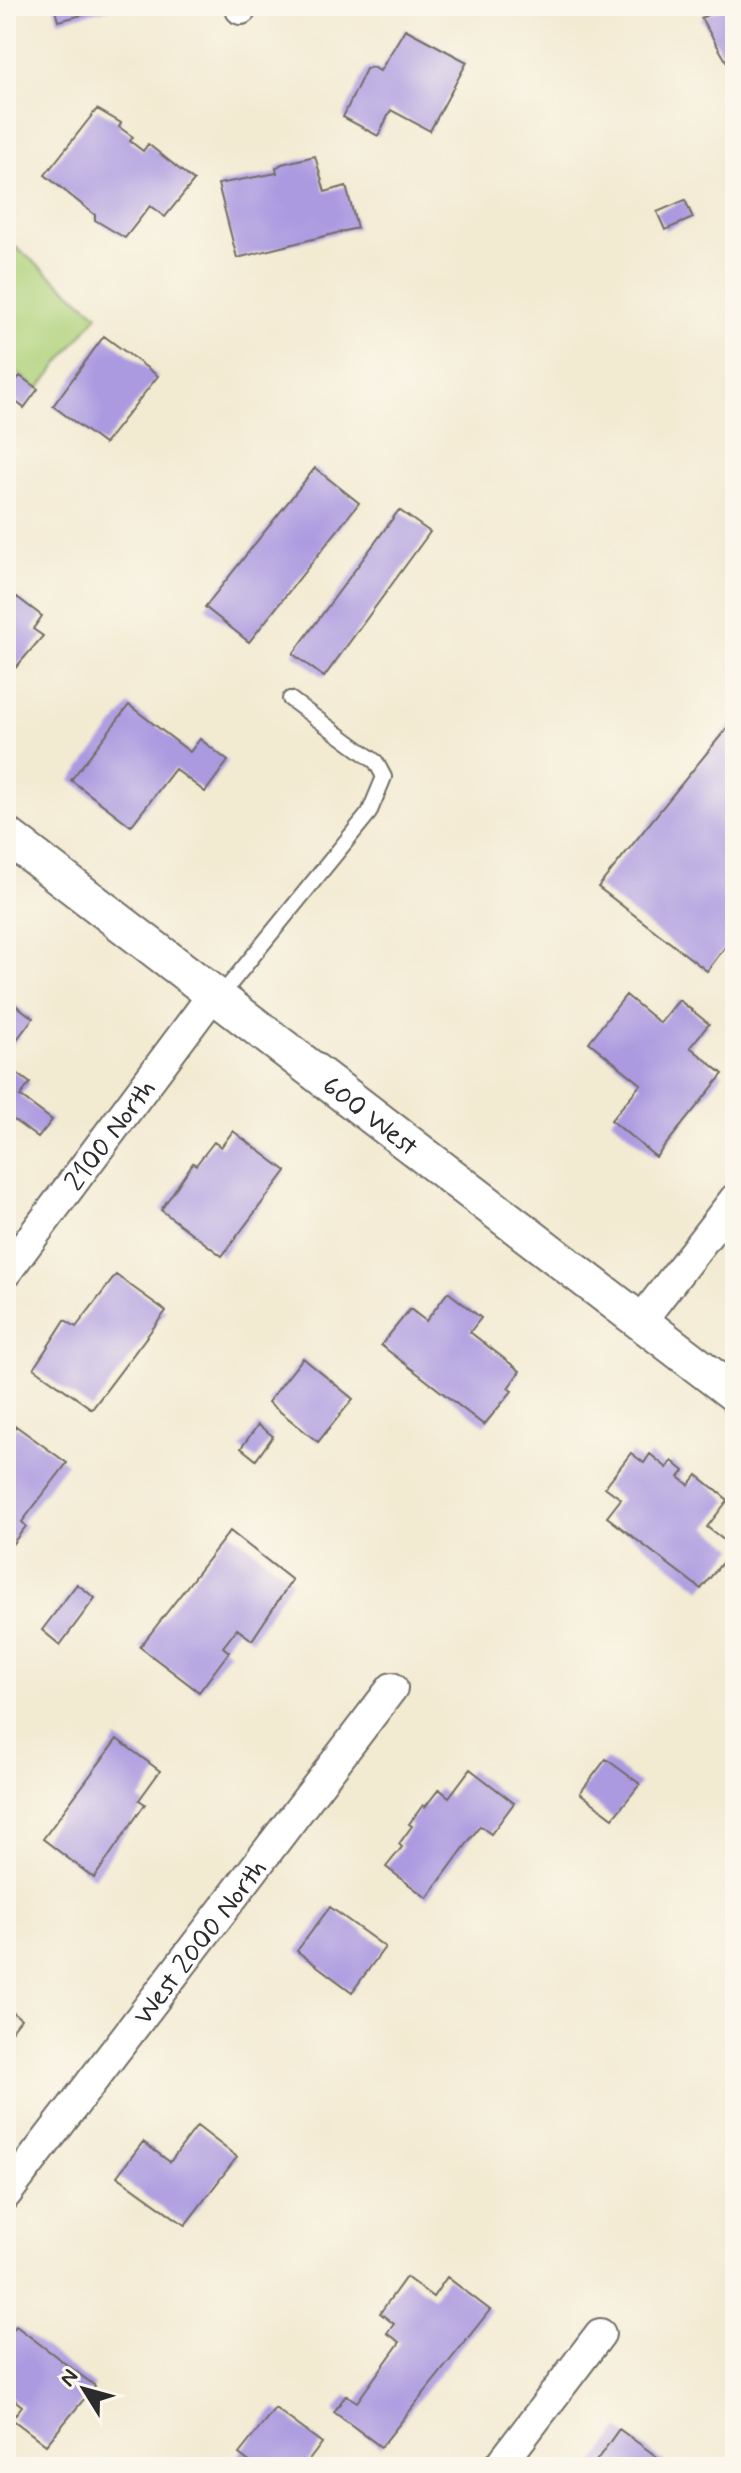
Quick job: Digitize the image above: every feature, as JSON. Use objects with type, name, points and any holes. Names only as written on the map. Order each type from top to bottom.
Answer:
[{"type":"street","name":"600 West","points":[[6,835],[735,1394]]},
{"type":"street","name":"2100 North","points":[[6,1272],[215,998]]},
{"type":"street","points":[[640,1322],[735,1199]]},
{"type":"street","name":"West 2000 North","points":[[6,2194],[392,1688]]},
{"type":"street","points":[[499,2467],[600,2334]]},
{"type":"lane","points":[[215,998],[369,813],[384,777],[376,762],[290,699]]},
{"type":"green space","points":[[6,239],[98,315],[38,389],[6,364]]},
{"type":"building","points":[[54,6],[115,6],[115,7],[58,21]]},
{"type":"building","points":[[726,6],[735,6],[735,76],[701,18]]},
{"type":"building","points":[[405,29],[467,62],[430,131],[391,110],[378,136],[343,117],[366,69],[372,67],[380,71]]},
{"type":"building","points":[[97,109],[121,123],[119,127],[133,137],[130,141],[143,151],[148,144],[194,181],[165,217],[150,206],[125,238],[95,220],[95,215],[45,175]]},
{"type":"building","points":[[315,156],[325,192],[346,186],[357,228],[237,258],[218,184],[277,173],[276,168],[282,164]]},
{"type":"building","points":[[685,200],[693,218],[665,230],[657,212]]},
{"type":"building","points":[[104,336],[158,376],[104,444],[53,406]]},
{"type":"building","points":[[20,376],[38,389],[24,408],[6,394]]},
{"type":"building","points":[[315,468],[359,503],[249,642],[205,607]]},
{"type":"building","points":[[399,510],[430,532],[324,677],[293,654]]},
{"type":"building","points":[[17,597],[42,616],[33,629],[43,636],[6,679],[6,612]]},
{"type":"building","points":[[129,705],[190,752],[200,739],[228,761],[205,792],[175,769],[131,826],[71,780]]},
{"type":"building","points":[[731,723],[735,726],[735,934],[707,971],[598,887]]},
{"type":"building","points":[[626,995],[660,1023],[679,1000],[709,1024],[690,1047],[723,1074],[656,1157],[611,1120],[641,1084],[589,1042]]},
{"type":"building","points":[[6,998],[33,1018],[6,1054]]},
{"type":"building","points":[[6,1065],[30,1083],[20,1096],[52,1120],[38,1138],[6,1114]]},
{"type":"building","points":[[233,1131],[286,1171],[222,1256],[161,1210],[193,1163],[196,1165],[214,1142],[221,1147]]},
{"type":"building","points":[[116,1275],[166,1311],[92,1409],[34,1368],[65,1320],[76,1327]]},
{"type":"building","points":[[448,1292],[481,1318],[470,1332],[520,1371],[508,1388],[512,1391],[484,1425],[381,1345],[410,1309],[426,1321]]},
{"type":"building","points":[[303,1358],[353,1399],[318,1442],[268,1402]]},
{"type":"building","points":[[258,1425],[273,1436],[256,1460],[241,1448]]},
{"type":"building","points":[[16,1426],[67,1463],[22,1522],[26,1526],[10,1547],[6,1544],[6,1440]]},
{"type":"building","points":[[631,1453],[644,1463],[650,1454],[667,1468],[672,1461],[684,1471],[679,1477],[689,1485],[697,1475],[728,1500],[707,1527],[734,1548],[701,1589],[607,1517],[621,1499],[605,1487]]},
{"type":"building","points":[[230,1531],[292,1580],[252,1640],[237,1629],[223,1647],[229,1652],[199,1692],[140,1647]]},
{"type":"building","points":[[77,1584],[95,1598],[60,1645],[42,1630]]},
{"type":"building","points":[[117,1739],[160,1771],[139,1800],[145,1804],[94,1878],[43,1839]]},
{"type":"building","points":[[606,1759],[640,1784],[613,1818],[580,1793]]},
{"type":"building","points":[[470,1769],[514,1803],[491,1834],[480,1826],[427,1898],[386,1867],[402,1847],[399,1844],[412,1826],[409,1824],[423,1805],[425,1807],[439,1789],[449,1797]]},
{"type":"building","points":[[330,1907],[385,1947],[352,1992],[297,1951]]},
{"type":"building","points":[[6,2007],[21,2019],[6,2038]]},
{"type":"building","points":[[197,2126],[237,2157],[185,2225],[117,2176],[143,2142],[170,2162]]},
{"type":"building","points":[[406,2277],[433,2297],[447,2277],[490,2310],[381,2447],[334,2412],[346,2395],[357,2402],[400,2342],[387,2333],[394,2324],[380,2313]]},
{"type":"building","points":[[16,2326],[95,2386],[46,2445],[12,2419],[22,2406],[6,2393],[6,2339]]},
{"type":"building","points":[[275,2408],[322,2443],[304,2467],[256,2467],[239,2454]]},
{"type":"building","points":[[619,2429],[671,2467],[598,2467],[594,2464]]}]
